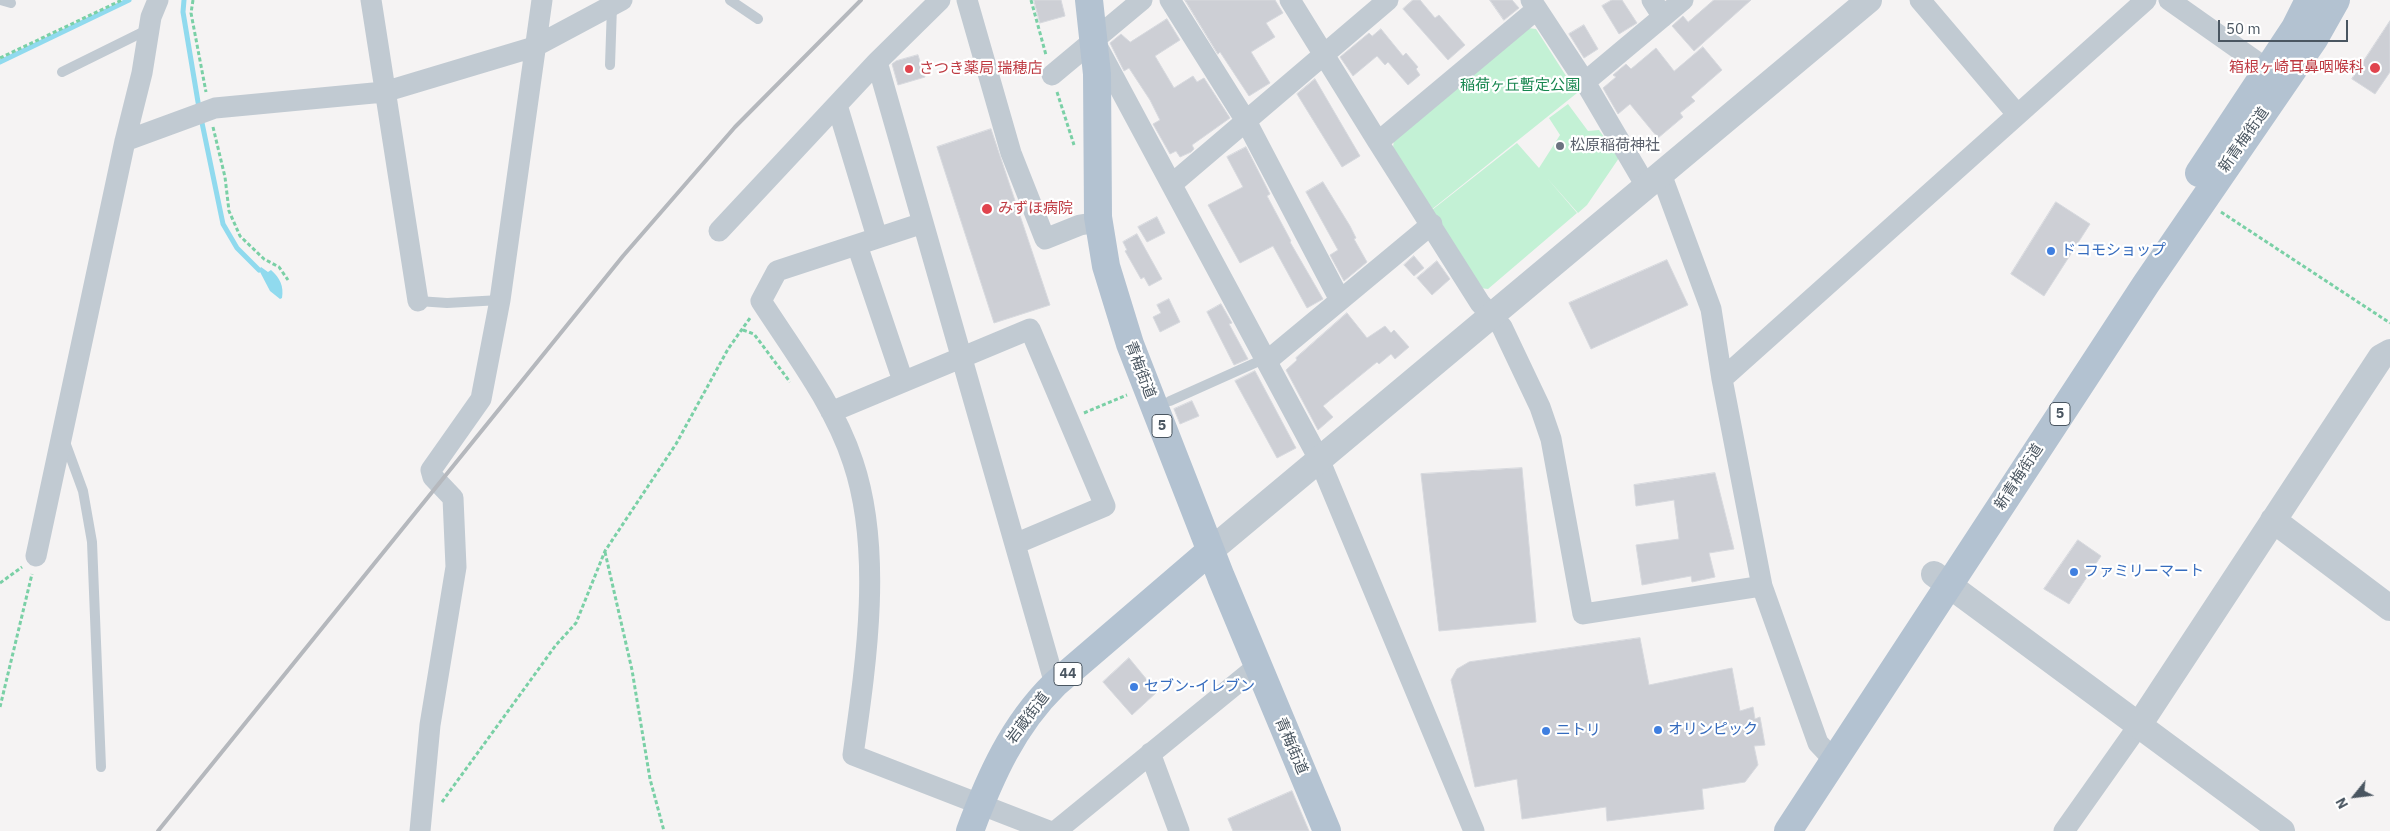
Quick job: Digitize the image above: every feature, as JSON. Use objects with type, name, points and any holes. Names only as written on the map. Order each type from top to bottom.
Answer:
[{"type":"main road","name":"青梅街道","points":[[1090,0],[1098,104],[1100,238],[1112,286],[1130,344],[1210,551],[1327,831]]},
{"type":"main road","name":"新青梅街道","points":[[1768,831],[1828,754],[2295,28],[2309,0]]},
{"type":"main road","name":"新青梅街道","points":[[1941,580],[2314,39],[2336,0]]},
{"type":"main road","name":"岩蔵街道","points":[[970,831],[996,766],[1030,712],[1055,684],[1210,551]]},
{"type":"main road","name":"新青梅街道","points":[[1788,831],[1828,754]]},
{"type":"street","points":[[36,556],[125,141],[142,72],[149,29],[158,0]]},
{"type":"street","points":[[371,0],[418,301]]},
{"type":"street","points":[[420,831],[430,725],[456,568],[452,498],[433,477],[431,470],[481,399],[500,300],[542,0]]},
{"type":"street","points":[[719,231],[877,62],[940,0]]},
{"type":"street","points":[[967,0],[1011,153],[1045,239],[1080,225],[1099,222]]},
{"type":"street","points":[[1052,76],[1142,0]]},
{"type":"street","points":[[1170,0],[1246,121],[1340,300]]},
{"type":"street","points":[[1290,0],[1480,303],[1502,327],[1540,407],[1552,439],[1583,614],[1762,586]]},
{"type":"street","points":[[1172,184],[1388,0]]},
{"type":"street","points":[[1585,82],[1657,8],[1683,0]]},
{"type":"street","points":[[1210,551],[1869,0]]},
{"type":"street","points":[[1920,0],[2017,114]]},
{"type":"street","points":[[1722,379],[2146,0]]},
{"type":"street","points":[[2169,0],[2267,69]]},
{"type":"street","points":[[125,141],[203,112],[384,92],[534,47],[615,2]]},
{"type":"street","points":[[1378,142],[1534,4],[1653,180],[1711,309],[1722,379],[1762,586],[1790,669],[1828,754]]},
{"type":"street","points":[[1094,41],[1319,459],[1474,831]]},
{"type":"street","points":[[877,62],[1055,684]]},
{"type":"street","points":[[837,105],[877,237]]},
{"type":"street","points":[[923,223],[777,271],[761,301],[831,412],[853,462],[870,539],[862,693],[853,755],[1049,831]]},
{"type":"street","points":[[1267,360],[1432,224]]},
{"type":"street","points":[[857,245],[903,381]]},
{"type":"street","points":[[831,412],[961,356],[1030,329],[1105,506],[1015,544]]},
{"type":"street","points":[[2064,831],[2139,725],[2381,357],[2390,352]]},
{"type":"street","points":[[2273,520],[2390,608]]},
{"type":"street","points":[[1941,580],[2282,831]]},
{"type":"street","points":[[1056,831],[1258,666]]},
{"type":"street","points":[[1150,753],[1179,831]]},
{"type":"lane","points":[[730,0],[758,19]]},
{"type":"lane","points":[[610,65],[615,2]]},
{"type":"lane","points":[[62,72],[149,29]]},
{"type":"lane","points":[[418,301],[447,303],[500,300]]},
{"type":"lane","points":[[1170,401],[1267,360]]},
{"type":"lane","points":[[62,434],[83,491],[92,542],[101,767]]},
{"type":"path","points":[[0,58],[122,0]]},
{"type":"path","points":[[194,0],[191,13],[203,112],[225,177],[229,210],[240,236],[264,259],[279,267],[288,280]]},
{"type":"path","points":[[1031,0],[1052,76],[1076,150]]},
{"type":"path","points":[[2202,199],[2390,323]]},
{"type":"path","points":[[438,807],[556,645],[576,623],[605,551],[676,444],[728,349],[743,330],[761,301]]},
{"type":"path","points":[[743,330],[754,334],[793,387]]},
{"type":"path","points":[[1068,420],[1147,387]]},
{"type":"path","points":[[605,551],[632,670],[650,780],[664,831]]},
{"type":"path","points":[[0,583],[36,556]]},
{"type":"path","points":[[0,707],[36,556]]},
{"type":"green space","name":"稲荷ヶ丘暫定公園","points":[[1528,28],[1536,29],[1577,93],[1431,210],[1393,148],[1394,138]]},
{"type":"green space","points":[[1568,104],[1588,131],[1599,130],[1619,158],[1587,205],[1578,213],[1547,178],[1577,213],[1488,289],[1480,288],[1432,210],[1517,143],[1539,168],[1560,135],[1549,118]]},
{"type":"water","points":[[261,267],[268,272],[271,270],[277,276],[282,286],[282,298],[280,299],[270,291],[259,270]]},
{"type":"building","points":[[1034,0],[1061,0],[1065,16],[1040,23]]},
{"type":"building","points":[[1185,0],[1275,0],[1283,13],[1266,23],[1275,37],[1251,52],[1270,83],[1249,96],[1220,52],[1218,54]]},
{"type":"building","points":[[1413,0],[1420,0],[1435,18],[1439,15],[1465,45],[1448,60],[1403,9]]},
{"type":"building","points":[[1490,0],[1512,0],[1519,8],[1504,20]]},
{"type":"building","points":[[1612,0],[1622,0],[1637,23],[1619,34],[1602,6]]},
{"type":"building","points":[[1714,0],[1751,0],[1694,51],[1672,26],[1683,16],[1688,22]]},
{"type":"building","points":[[1167,19],[1180,40],[1155,56],[1174,88],[1193,76],[1197,82],[1204,78],[1230,118],[1192,145],[1194,149],[1191,152],[1180,157],[1176,151],[1170,154],[1153,124],[1160,120],[1150,100],[1129,68],[1124,71],[1110,43],[1121,34],[1130,42]]},
{"type":"building","points":[[2390,21],[2390,72],[2375,94],[2352,79]]},
{"type":"building","points":[[1584,25],[1598,49],[1584,58],[1569,34]]},
{"type":"building","points":[[1381,29],[1403,56],[1406,53],[1418,67],[1416,69],[1420,75],[1408,85],[1388,62],[1385,65],[1377,56],[1353,76],[1340,57],[1369,33],[1372,36]]},
{"type":"building","points":[[1703,47],[1722,70],[1691,97],[1695,101],[1680,113],[1683,117],[1658,138],[1630,104],[1618,114],[1603,88],[1616,77],[1613,75],[1626,64],[1631,69],[1656,48],[1674,71]]},
{"type":"building","points":[[918,55],[925,77],[898,85],[892,64],[896,61]]},
{"type":"building","points":[[1315,79],[1360,156],[1342,167],[1297,94]]},
{"type":"building","points":[[991,129],[1050,305],[994,323],[937,147]]},
{"type":"building","points":[[1246,147],[1270,194],[1267,196],[1290,242],[1323,299],[1307,308],[1273,246],[1240,263],[1208,205],[1243,187],[1227,157]]},
{"type":"building","points":[[1323,182],[1350,226],[1356,238],[1354,239],[1367,262],[1344,281],[1330,255],[1338,250],[1306,192]]},
{"type":"building","points":[[2056,202],[2090,224],[2044,296],[2011,274]]},
{"type":"building","points":[[1157,217],[1165,233],[1147,242],[1138,227]]},
{"type":"building","points":[[1137,234],[1162,279],[1149,286],[1144,277],[1141,279],[1125,251],[1127,250],[1123,242]]},
{"type":"building","points":[[1414,256],[1424,268],[1414,276],[1404,265]]},
{"type":"building","points":[[1667,260],[1688,305],[1591,349],[1569,303]]},
{"type":"building","points":[[1437,261],[1450,279],[1432,295],[1417,278]]},
{"type":"building","points":[[1169,299],[1180,322],[1160,332],[1153,317],[1161,313],[1157,305]]},
{"type":"building","points":[[1221,304],[1232,323],[1229,324],[1248,359],[1234,365],[1207,312]]},
{"type":"building","points":[[1347,313],[1367,338],[1385,326],[1391,333],[1394,330],[1409,347],[1395,359],[1391,354],[1379,364],[1377,362],[1323,406],[1333,417],[1318,430],[1286,370],[1297,360],[1296,358]]},
{"type":"building","points":[[1255,371],[1296,448],[1277,458],[1235,381]]},
{"type":"building","points":[[1192,401],[1199,416],[1180,424],[1174,409]]},
{"type":"building","points":[[1522,468],[1536,622],[1439,631],[1421,474]]},
{"type":"building","points":[[1715,473],[1734,549],[1709,553],[1715,577],[1692,582],[1691,576],[1642,585],[1636,545],[1679,539],[1674,500],[1636,506],[1634,485]]},
{"type":"building","points":[[2078,540],[2101,556],[2069,604],[2044,589]]},
{"type":"building","points":[[1640,638],[1649,685],[1732,668],[1740,711],[1753,707],[1755,719],[1760,717],[1765,745],[1754,746],[1758,765],[1745,782],[1702,789],[1704,809],[1607,821],[1606,807],[1522,819],[1517,779],[1475,787],[1451,680],[1457,669],[1469,662]]},
{"type":"building","points":[[1129,658],[1157,692],[1132,715],[1103,682]]},
{"type":"building","points":[[1292,791],[1309,831],[1233,831],[1228,819]]},
{"type":"waterway","points":[[0,62],[129,0]]},
{"type":"waterway","points":[[184,0],[183,12],[199,108]]},
{"type":"waterway","points":[[201,118],[223,224],[237,248],[259,270]]},
{"type":"railway","points":[[158,831],[623,256],[735,127],[861,0]]},
{"type":"place","name":"箱根ヶ崎耳鼻咽喉科","points":[[2375,68]]},
{"type":"place","name":"さつき薬局 瑞穂店","points":[[909,69]]},
{"type":"place","name":"松原稲荷神社","points":[[1560,146]]},
{"type":"place","name":"みずほ病院","points":[[987,209]]},
{"type":"place","name":"ドコモショップ","points":[[2051,251]]},
{"type":"place","name":"ファミリーマート","points":[[2074,572]]},
{"type":"place","name":"セブン-イレブン","points":[[1134,687]]},
{"type":"place","name":"オリンピック","points":[[1658,730]]},
{"type":"place","name":"ニトリ","points":[[1546,731]]}]
